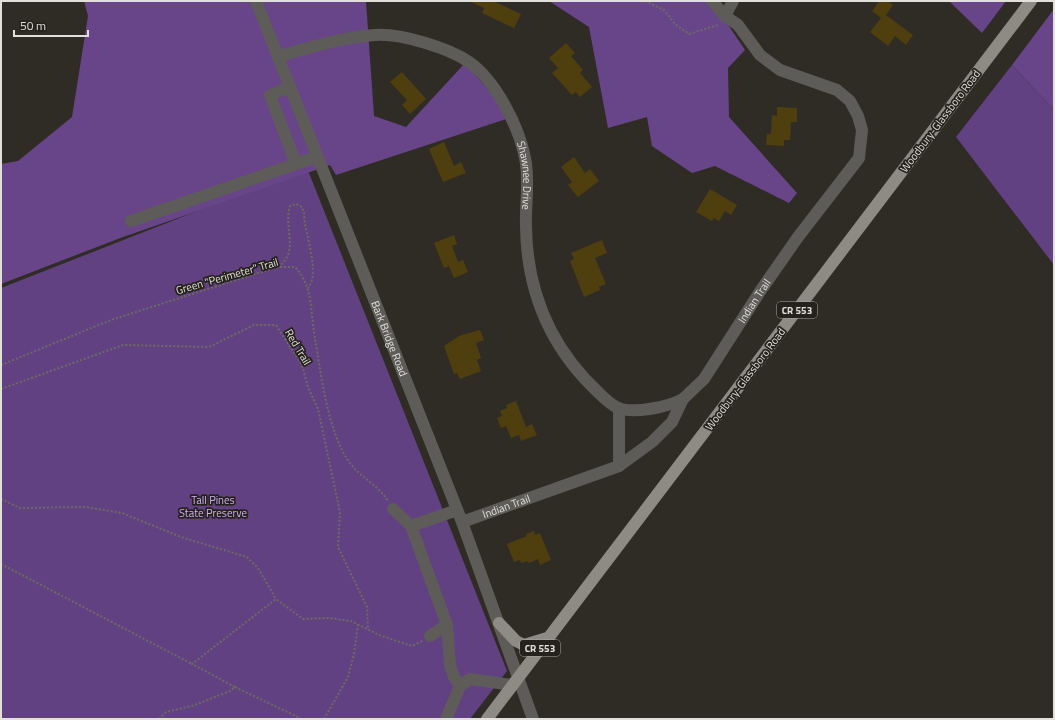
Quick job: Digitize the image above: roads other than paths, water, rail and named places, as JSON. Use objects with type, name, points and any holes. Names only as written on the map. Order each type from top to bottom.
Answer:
[{"type":"main road","name":"Woodbury-Glassboro Road","points":[[486,719],[1031,1]]},
{"type":"main road","points":[[499,623],[516,641],[524,645],[548,638]]},
{"type":"street","name":"Bark Bridge Road","points":[[256,1],[462,522],[499,623],[515,681],[533,719]]},
{"type":"street","name":"Indian Trail","points":[[462,522],[619,466],[652,442],[672,422],[682,399],[704,379],[761,290],[860,158],[862,130],[858,116],[850,101],[837,90],[780,70],[760,55],[738,25],[723,20],[712,1]]},
{"type":"street","points":[[723,20],[733,1]]},
{"type":"street","name":"Shawnee Drive","points":[[278,56],[352,37],[377,34],[410,39],[430,45],[470,62],[497,93],[517,130],[528,174],[526,224],[528,258],[539,308],[554,337],[581,376],[605,399],[619,408],[642,410],[672,405],[682,399]]},
{"type":"street","points":[[290,87],[270,95],[296,164]]},
{"type":"street","points":[[131,221],[317,157]]},
{"type":"street","points":[[619,408],[619,466]]},
{"type":"street","points":[[393,509],[411,526],[447,625],[450,666],[454,677],[460,686]]},
{"type":"street","points":[[411,526],[457,510]]},
{"type":"street","points":[[430,636],[447,625]]},
{"type":"street","points":[[446,719],[460,686],[470,679],[515,681]]},
{"type":"park label","name":"Tall Pines State Preserve","points":[[213,506]]}]
